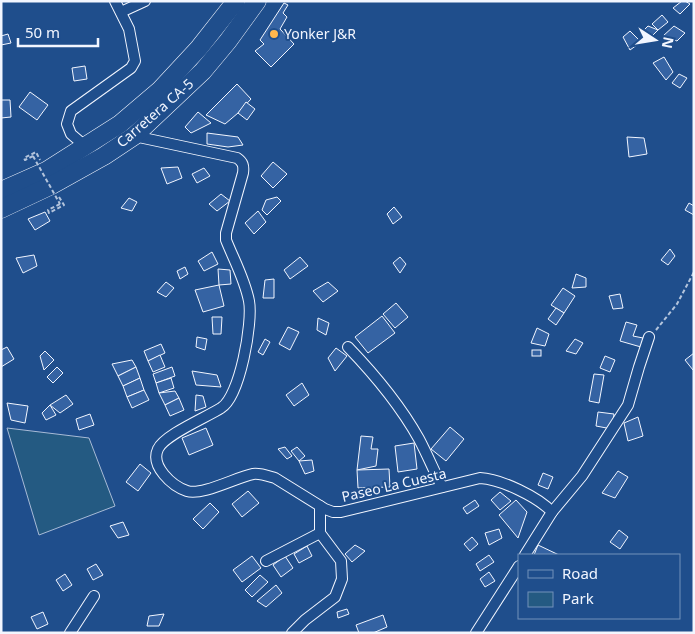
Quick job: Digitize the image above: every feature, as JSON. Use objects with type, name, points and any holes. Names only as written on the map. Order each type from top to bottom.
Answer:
[{"type":"highway","name":"Carretera CA-5","points":[[1,191],[46,171],[120,124],[160,90],[199,48],[236,1]]},
{"type":"highway","name":"Carretera CA-5","points":[[1,209],[104,156],[134,136],[203,70],[228,41],[257,1]]},
{"type":"highway","points":[[60,161],[73,161],[122,131],[134,136]]},
{"type":"street","points":[[85,146],[71,134],[68,124],[71,111],[131,68],[135,60],[129,29],[115,1]]},
{"type":"street","points":[[121,12],[145,1]]},
{"type":"street","name":"Paseo La Cuesta","points":[[134,136],[237,158],[242,161],[244,166],[226,233],[226,240],[247,292],[250,313],[249,332],[235,389],[224,407],[165,440],[158,449],[157,458],[163,475],[178,487],[190,492],[204,490],[254,474],[266,475],[280,481],[333,512],[341,512],[480,478],[488,479],[532,496],[547,506],[552,512]]},
{"type":"street","points":[[526,554],[552,512],[582,476],[628,404],[638,367],[649,337]]},
{"type":"street","points":[[348,347],[372,372],[403,412],[419,439],[442,487]]},
{"type":"street","points":[[292,633],[305,620],[335,597],[342,578],[341,561],[320,533],[320,506]]},
{"type":"street","points":[[266,561],[320,533]]},
{"type":"street","points":[[476,633],[518,568]]},
{"type":"street","points":[[70,633],[94,596]]},
{"type":"path","points":[[36,152],[24,158],[25,160],[33,156],[62,204]]},
{"type":"path","points":[[62,204],[49,213],[48,210],[62,204]]},
{"type":"path","points":[[649,337],[677,304],[694,272]]},
{"type":"green space","points":[[7,428],[89,438],[115,506],[39,535]]},
{"type":"building","points":[[682,1],[690,4],[680,14],[673,8]]},
{"type":"building","name":"Yonker J&R","points":[[284,3],[288,5],[283,13],[287,17],[280,29],[294,44],[271,67],[255,51],[264,44],[260,40]]},
{"type":"building","points":[[662,15],[668,22],[658,30],[652,24]]},
{"type":"building","points":[[648,26],[658,30],[647,41],[640,34]]},
{"type":"building","points":[[674,26],[685,33],[677,41],[663,36]]},
{"type":"building","points":[[630,31],[641,42],[630,50],[623,37]]},
{"type":"building","points":[[8,34],[11,43],[1,45],[1,36]]},
{"type":"building","points":[[664,57],[673,72],[666,80],[653,63]]},
{"type":"building","points":[[85,66],[87,79],[74,81],[72,68]]},
{"type":"building","points":[[679,74],[687,78],[680,88],[672,83]]},
{"type":"building","points":[[237,84],[251,99],[238,113],[225,124],[206,115]]},
{"type":"building","points":[[30,92],[48,105],[37,120],[19,107]]},
{"type":"building","points":[[1,100],[10,100],[11,117],[1,118]]},
{"type":"building","points":[[246,102],[255,109],[247,120],[238,113]]},
{"type":"building","points":[[198,112],[211,123],[191,133],[185,127]]},
{"type":"building","points":[[207,133],[238,137],[243,145],[228,147],[207,144]]},
{"type":"building","points":[[627,137],[644,138],[647,154],[629,157]]},
{"type":"building","points":[[273,162],[287,174],[273,188],[261,176]]},
{"type":"building","points":[[178,167],[182,178],[167,184],[161,168]]},
{"type":"building","points":[[204,168],[210,176],[197,183],[192,174]]},
{"type":"building","points":[[221,194],[230,201],[217,211],[209,204]]},
{"type":"building","points":[[277,197],[281,201],[267,215],[262,210],[266,200]]},
{"type":"building","points":[[129,198],[137,202],[132,211],[121,208]]},
{"type":"building","points":[[689,203],[694,206],[694,215],[685,210]]},
{"type":"building","points":[[394,207],[402,217],[393,224],[387,214]]},
{"type":"building","points":[[258,211],[266,222],[254,234],[245,223]]},
{"type":"building","points":[[45,212],[50,221],[35,230],[28,219]]},
{"type":"building","points":[[670,249],[675,256],[668,265],[661,260]]},
{"type":"building","points":[[212,252],[218,264],[204,271],[198,261]]},
{"type":"building","points":[[34,255],[37,266],[23,273],[16,258]]},
{"type":"building","points":[[300,257],[308,266],[290,279],[284,270]]},
{"type":"building","points":[[400,257],[406,264],[400,273],[393,263]]},
{"type":"building","points":[[185,267],[188,274],[180,279],[177,271]]},
{"type":"building","points":[[218,269],[230,270],[231,284],[219,285]]},
{"type":"building","points":[[576,274],[586,278],[586,287],[572,288]]},
{"type":"building","points":[[274,279],[274,298],[263,298],[265,280]]},
{"type":"building","points":[[166,282],[174,288],[166,297],[157,292]]},
{"type":"building","points":[[328,282],[338,291],[323,302],[313,291]]},
{"type":"building","points":[[219,285],[224,306],[203,312],[195,290]]},
{"type":"building","points":[[563,288],[575,296],[564,313],[551,305]]},
{"type":"building","points":[[620,294],[623,308],[613,309],[609,296]]},
{"type":"building","points":[[396,303],[408,317],[395,328],[383,314]]},
{"type":"building","points":[[556,308],[564,313],[556,325],[548,319]]},
{"type":"building","points":[[382,316],[395,333],[368,353],[355,337]]},
{"type":"building","points":[[212,317],[222,317],[221,334],[213,334]]},
{"type":"building","points":[[318,318],[329,323],[326,335],[317,330]]},
{"type":"building","points":[[626,322],[637,325],[633,336],[643,338],[641,347],[620,341]]},
{"type":"building","points":[[288,327],[299,332],[290,350],[279,344]]},
{"type":"building","points":[[537,328],[549,334],[545,346],[531,343]]},
{"type":"building","points":[[197,337],[207,339],[205,350],[196,347]]},
{"type":"building","points":[[265,339],[270,342],[263,355],[258,352]]},
{"type":"building","points":[[575,339],[583,343],[576,354],[566,351]]},
{"type":"building","points":[[161,344],[165,353],[148,361],[144,351]]},
{"type":"building","points":[[7,347],[14,359],[1,367],[1,350]]},
{"type":"building","points":[[336,348],[347,356],[335,371],[328,358]]},
{"type":"building","points":[[532,350],[541,350],[541,356],[532,356]]},
{"type":"building","points":[[45,351],[54,360],[44,370],[40,356]]},
{"type":"building","points":[[694,353],[694,369],[693,370],[685,360]]},
{"type":"building","points":[[160,355],[165,367],[153,372],[148,361]]},
{"type":"building","points":[[605,356],[615,360],[610,372],[600,368]]},
{"type":"building","points":[[132,360],[136,367],[118,376],[112,364]]},
{"type":"building","points":[[57,367],[63,373],[53,383],[47,377]]},
{"type":"building","points":[[136,367],[140,378],[123,386],[118,376]]},
{"type":"building","points":[[172,367],[175,376],[156,383],[153,374]]},
{"type":"building","points":[[192,371],[217,375],[221,387],[196,385]]},
{"type":"building","points":[[594,374],[604,375],[599,403],[589,401]]},
{"type":"building","points":[[140,378],[144,390],[127,397],[123,386]]},
{"type":"building","points":[[171,378],[174,388],[159,393],[156,383]]},
{"type":"building","points":[[302,383],[309,395],[294,406],[286,395]]},
{"type":"building","points":[[144,390],[149,400],[132,408],[127,397]]},
{"type":"building","points":[[175,391],[179,398],[165,405],[159,393]]},
{"type":"building","points":[[66,395],[73,404],[60,413],[50,405]]},
{"type":"building","points":[[196,395],[203,396],[206,407],[195,411]]},
{"type":"building","points":[[179,398],[184,410],[170,416],[165,405]]},
{"type":"building","points":[[7,403],[28,406],[25,423],[11,420]]},
{"type":"building","points":[[50,405],[56,415],[46,420],[42,413]]},
{"type":"building","points":[[598,412],[614,414],[612,429],[596,426]]},
{"type":"building","points":[[90,414],[94,425],[79,430],[76,419]]},
{"type":"building","points":[[638,417],[643,436],[628,441],[624,423]]},
{"type":"building","points":[[450,427],[464,439],[446,461],[431,449]]},
{"type":"building","points":[[206,428],[213,445],[189,455],[182,438]]},
{"type":"building","points":[[361,436],[373,437],[371,449],[378,449],[376,466],[357,470]]},
{"type":"building","points":[[414,443],[417,469],[398,472],[395,446]]},
{"type":"building","points":[[285,447],[292,456],[287,459],[278,449]]},
{"type":"building","points":[[297,447],[305,456],[299,461],[291,451]]},
{"type":"building","points":[[312,460],[314,471],[305,474],[299,461]]},
{"type":"building","points":[[140,464],[151,473],[138,491],[126,482]]},
{"type":"building","points":[[389,469],[390,487],[358,488],[357,470]]},
{"type":"building","points":[[618,471],[628,477],[615,498],[602,493]]},
{"type":"building","points":[[543,473],[553,477],[548,489],[538,485]]},
{"type":"building","points":[[248,491],[259,503],[242,517],[232,504]]},
{"type":"building","points":[[500,492],[511,501],[500,510],[491,500]]},
{"type":"building","points":[[475,500],[479,506],[467,514],[463,508]]},
{"type":"building","points":[[516,500],[527,512],[518,538],[499,515]]},
{"type":"building","points":[[210,503],[219,512],[203,529],[193,519]]},
{"type":"building","points":[[123,522],[129,535],[118,538],[110,526]]},
{"type":"building","points":[[499,529],[502,538],[489,545],[485,533]]},
{"type":"building","points":[[619,530],[628,537],[620,549],[610,542]]},
{"type":"building","points":[[472,537],[478,544],[470,551],[464,544]]},
{"type":"building","points":[[355,545],[365,551],[352,562],[345,554]]},
{"type":"building","points":[[538,545],[557,554],[534,554]]},
{"type":"building","points":[[307,546],[312,556],[299,563],[294,554]]},
{"type":"building","points":[[489,555],[494,562],[480,571],[476,564]]},
{"type":"building","points":[[252,556],[261,568],[242,582],[233,570]]},
{"type":"building","points":[[285,556],[293,568],[281,577],[273,565]]},
{"type":"building","points":[[96,564],[103,575],[93,580],[87,569]]},
{"type":"building","points":[[489,572],[495,581],[485,587],[480,579]]},
{"type":"building","points":[[65,574],[72,585],[63,591],[56,580]]},
{"type":"building","points":[[260,575],[268,582],[252,597],[245,590]]},
{"type":"building","points":[[276,585],[282,593],[266,607],[257,601]]},
{"type":"building","points":[[347,609],[349,614],[338,618],[337,612]]},
{"type":"building","points":[[43,612],[48,624],[37,629],[31,617]]},
{"type":"building","points":[[164,614],[159,626],[147,626],[149,616]]},
{"type":"building","points":[[383,615],[387,627],[373,633],[359,633],[356,625]]},
{"type":"place","name":"Yonker J&R","points":[[274,34]]}]
